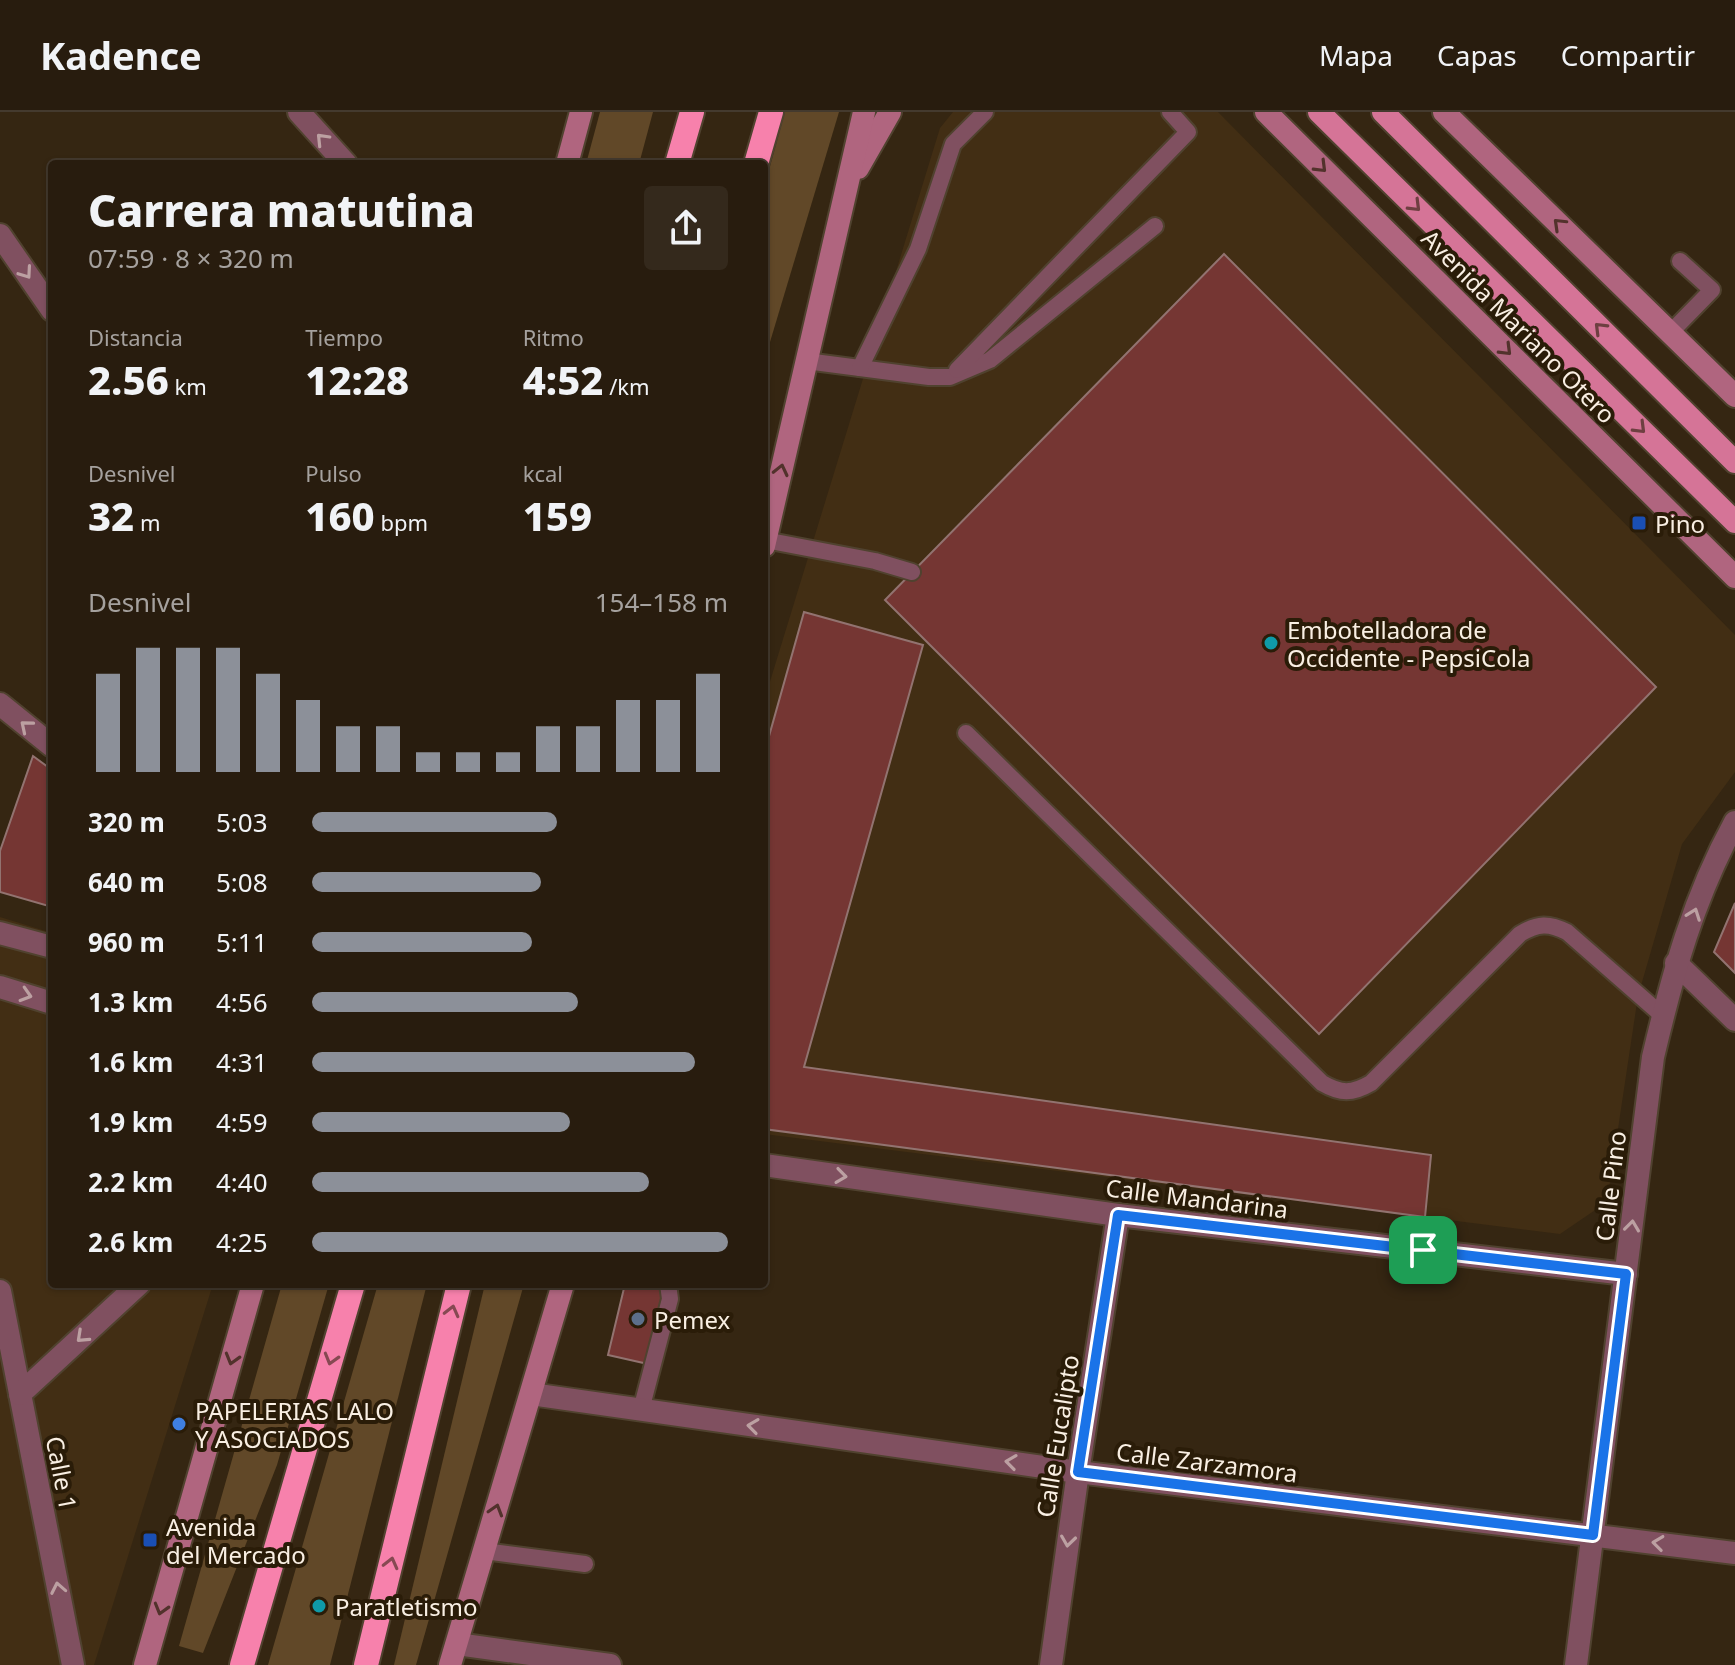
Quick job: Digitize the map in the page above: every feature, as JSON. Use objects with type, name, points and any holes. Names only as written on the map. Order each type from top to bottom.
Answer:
[{"type":"highway","points":[[678,160],[692,112]]},
{"type":"highway","points":[[757,160],[771,112]]},
{"type":"highway","points":[[242,1665],[352,1288]]},
{"type":"highway","points":[[366,1665],[458,1288]]},
{"type":"main road","points":[[568,160],[581,112]]},
{"type":"main road","points":[[768,530],[864,112]]},
{"type":"main road","points":[[843,194],[890,112]]},
{"type":"main road","name":"Avenida Mariano Otero","points":[[1266,112],[1735,577]]},
{"type":"main road","name":"Avenida Mariano Otero","points":[[1319,112],[1735,522]]},
{"type":"main road","points":[[1383,112],[1735,462]]},
{"type":"main road","points":[[1444,112],[1735,396]]},
{"type":"main road","points":[[145,1665],[252,1288]]},
{"type":"main road","points":[[454,1655],[562,1288]]},
{"type":"street","points":[[299,112],[342,160]]},
{"type":"street","points":[[0,235],[48,304]]},
{"type":"street","points":[[0,704],[48,743]]},
{"type":"street","name":"Calle Pino","points":[[1576,1665],[1653,1057],[1676,963],[1711,866],[1735,822]]},
{"type":"street","points":[[0,933],[48,946]]},
{"type":"street","points":[[1676,963],[1735,1020]]},
{"type":"street","points":[[0,987],[48,1002]]},
{"type":"street","name":"Calle Mandarina","points":[[768,1166],[1118,1215],[1626,1274]]},
{"type":"street","name":"Calle Eucalipto","points":[[1051,1665],[1118,1215]]},
{"type":"street","points":[[20,1394],[135,1288]]},
{"type":"street","name":"Calle 1","points":[[0,1291],[73,1665]]},
{"type":"street","name":"Calle Zarzamora","points":[[531,1394],[1078,1472],[1735,1553]]},
{"type":"street","points":[[454,1655],[610,1665]]},
{"type":"lane","points":[[860,368],[918,249],[953,144],[985,112]]},
{"type":"lane","points":[[950,377],[1188,132],[1170,112]]},
{"type":"lane","points":[[806,361],[950,377],[990,360],[1155,226]]},
{"type":"lane","points":[[1670,333],[1712,290],[1680,261]]},
{"type":"lane","points":[[768,543],[875,561],[912,572]]},
{"type":"lane","points":[[966,733],[1322,1083],[1338,1092],[1355,1092],[1371,1083],[1520,934],[1535,925],[1552,925],[1567,932],[1663,1016]]},
{"type":"lane","points":[[641,1410],[670,1299],[669,1288]]},
{"type":"lane","points":[[484,1551],[585,1564]]},
{"type":"shaded area","points":[[600,112],[653,112],[640,160],[587,160]]},
{"type":"shaded area","points":[[785,112],[839,112],[768,349],[768,174]]},
{"type":"shaded area","points":[[953,112],[1218,112],[1735,635],[1735,772],[1682,844],[1638,996],[1607,1202],[1560,1234],[768,1135],[768,688],[940,128]]},
{"type":"shaded area","points":[[0,917],[48,932],[48,1288],[212,1288],[94,1665],[0,1665]]},
{"type":"shaded area","points":[[281,1288],[328,1288],[277,1465],[203,1653],[179,1646]]},
{"type":"shaded area","points":[[377,1288],[426,1288],[330,1665],[268,1665]]},
{"type":"shaded area","points":[[484,1288],[523,1288],[416,1665],[394,1665]]},
{"type":"building","name":"Embotelladora de Occidente - PepsiCola","points":[[1224,254],[1656,687],[1319,1034],[885,600]]},
{"type":"building","points":[[804,612],[923,645],[804,1067],[1431,1155],[1425,1217],[768,1130],[768,740]]},
{"type":"building","points":[[33,756],[48,767],[48,906],[0,892],[0,851]]},
{"type":"building","points":[[1735,903],[1735,973],[1714,952]]},
{"type":"building","name":"Pemex","points":[[624,1288],[666,1288],[648,1364],[608,1355]]},
{"type":"place","name":"Pino","points":[[1639,523]]},
{"type":"place","name":"Embotelladora de Occidente - PepsiCola","points":[[1271,643]]},
{"type":"place","name":"Pemex","points":[[638,1319]]},
{"type":"place","name":"PAPELERIAS LALO Y ASOCIADOS","points":[[179,1424]]},
{"type":"place","name":"Avenida del Mercado","points":[[150,1540]]},
{"type":"place","name":"Paratletismo","points":[[319,1606]]},
{"type":"route","points":[[1118,1215],[1423,1250],[1626,1274],[1593,1535],[1078,1472],[1118,1215]]}]
